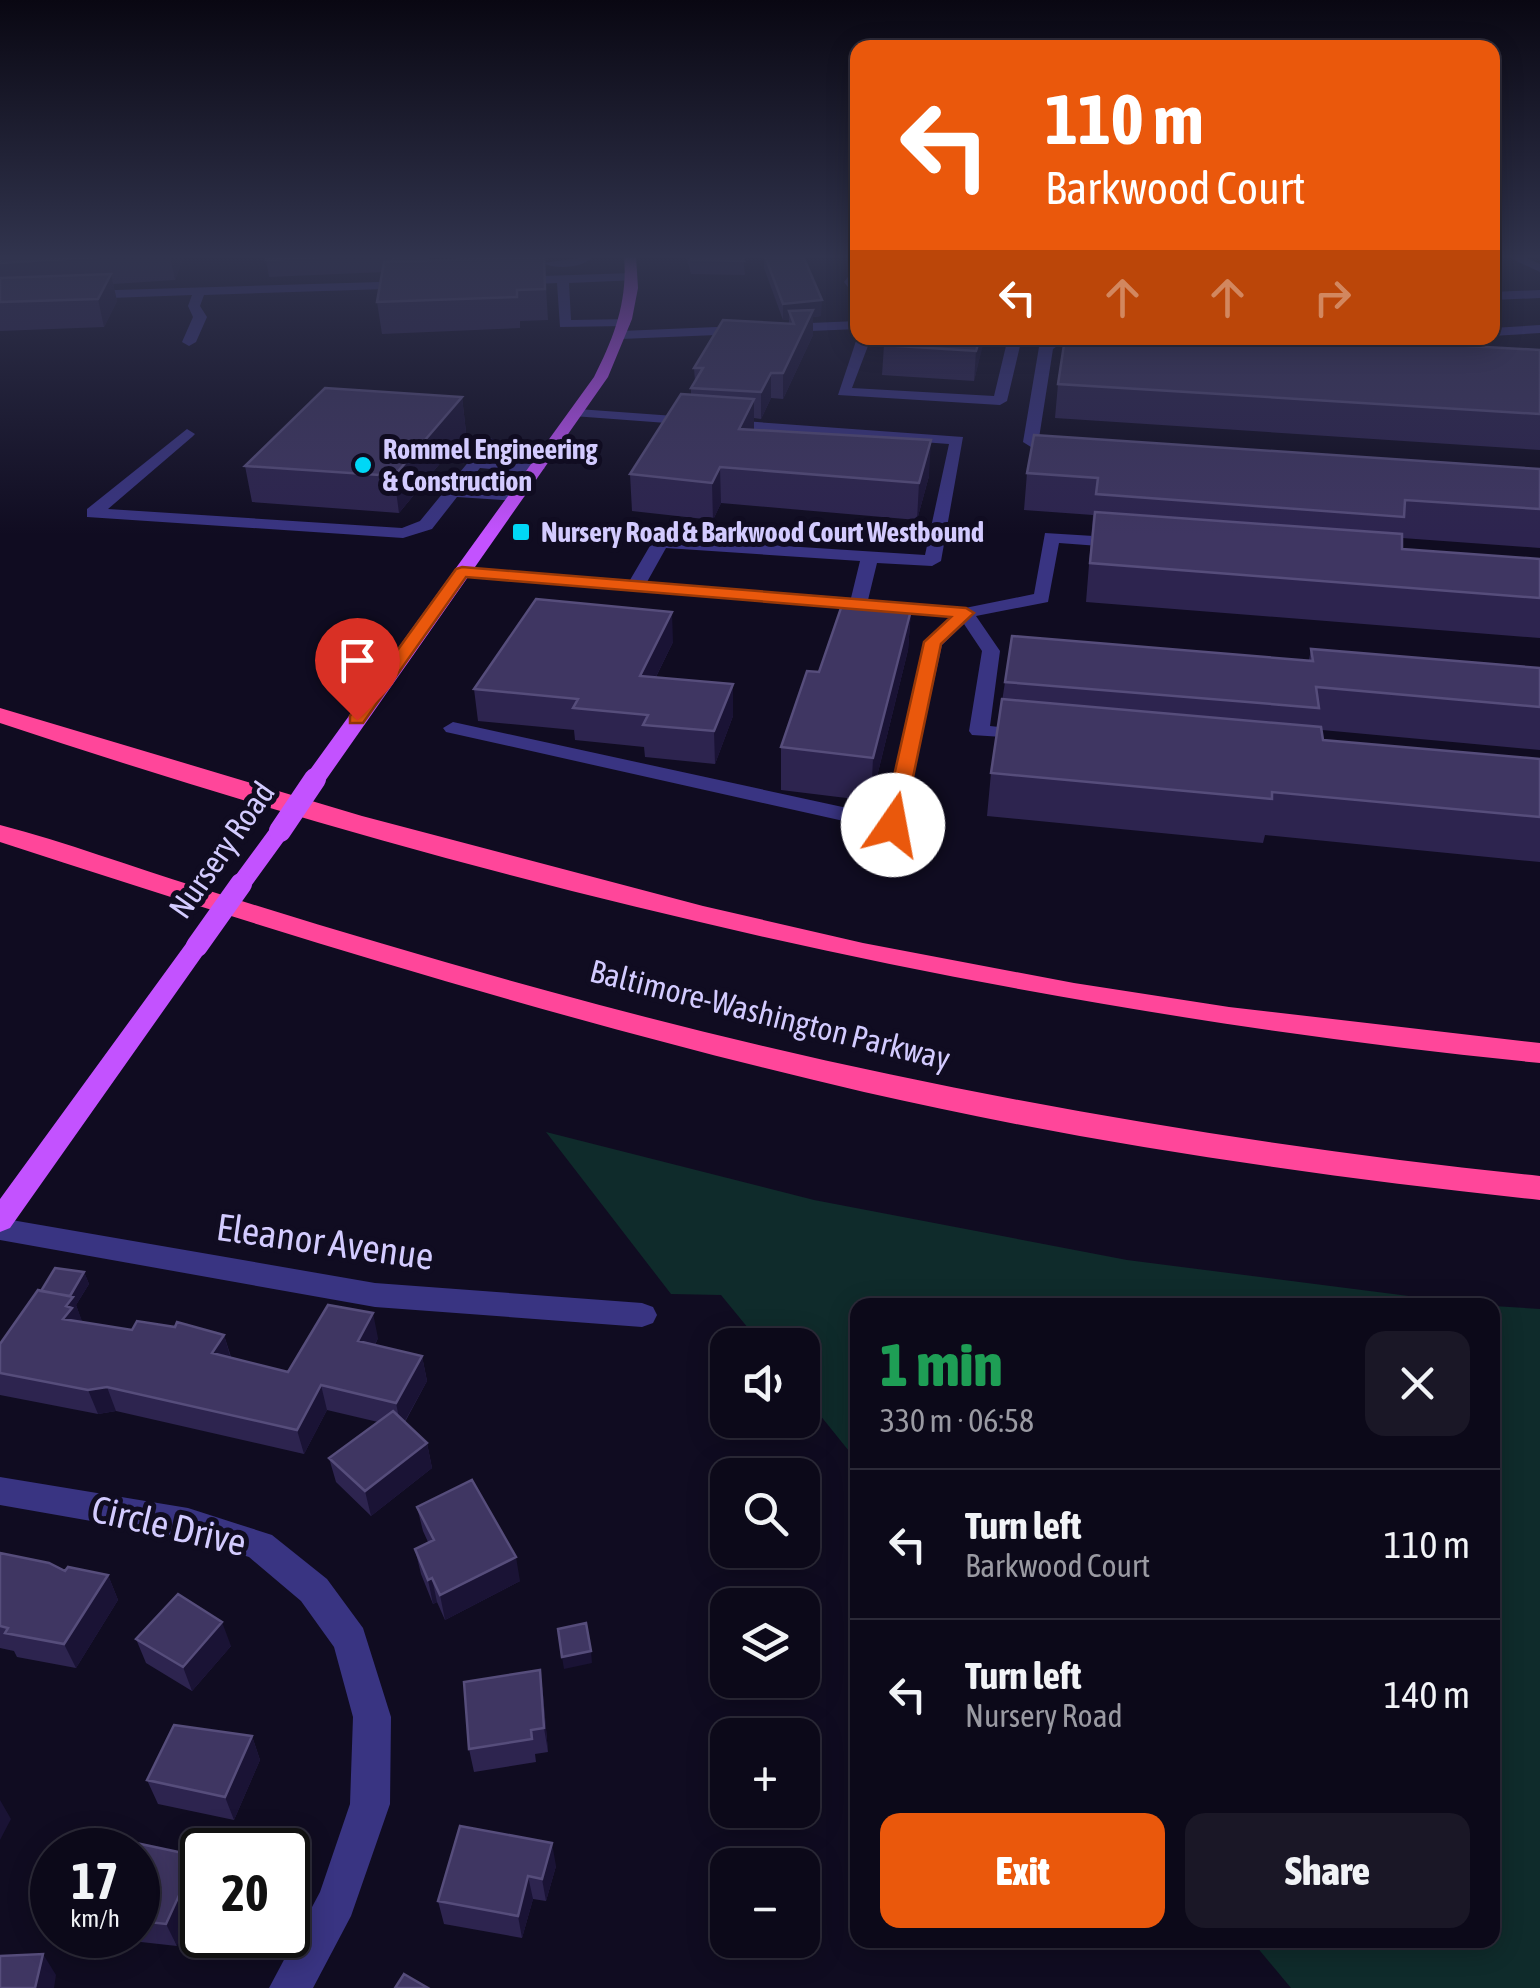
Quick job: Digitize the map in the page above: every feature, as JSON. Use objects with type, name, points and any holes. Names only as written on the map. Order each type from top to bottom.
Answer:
[{"type":"highway","points":[[0,715],[282,803],[695,912],[918,964],[1163,1008],[1390,1039],[1540,1053]]},
{"type":"highway","name":"Baltimore-Washington Parkway","points":[[0,833],[405,959],[865,1081],[1126,1132],[1412,1176],[1540,1188]]},
{"type":"main road","name":"Nursery Road","points":[[0,1221],[578,413],[602,377],[614,349]]},
{"type":"street","points":[[636,586],[660,543],[932,561],[958,440],[843,392],[860,349]]},
{"type":"street","points":[[578,413],[904,416],[1000,401],[1012,349]]},
{"type":"street","points":[[1046,349],[1031,442],[1090,446]]},
{"type":"street","points":[[1414,349],[1451,357]]},
{"type":"street","points":[[187,434],[93,513],[390,534],[426,525],[493,441]]},
{"type":"street","points":[[475,464],[537,468]]},
{"type":"street","points":[[452,492],[517,496]]},
{"type":"street","points":[[462,572],[966,613],[1042,598],[1051,537],[1149,545]]},
{"type":"street","points":[[858,604],[870,557]]},
{"type":"street","points":[[453,728],[893,825],[932,642],[966,613]]},
{"type":"street","points":[[966,613],[991,651],[979,731],[1056,738]]},
{"type":"street","name":"Eleanor Avenue","points":[[0,1229],[375,1295],[642,1315]]},
{"type":"street","name":"Circle Drive","points":[[0,1491],[188,1523],[260,1546],[314,1590],[350,1640],[372,1717],[370,1804],[337,1902],[290,1988]]},
{"type":"green space","points":[[546,1132],[814,1200],[1127,1260],[1424,1298],[850,1298],[850,1452],[820,1415],[820,1328],[748,1328],[721,1295],[671,1294]]},
{"type":"green space","points":[[1500,1306],[1540,1309],[1540,1988],[1291,1988],[1258,1948],[1500,1948]]},
{"type":"building","points":[[706,349],[795,349],[783,373],[771,373],[761,392],[691,388],[703,368],[694,368]]},
{"type":"building","points":[[1063,349],[1540,350],[1540,414],[1058,384]]},
{"type":"building","points":[[325,388],[462,397],[394,476],[245,466]]},
{"type":"building","points":[[681,394],[754,399],[739,429],[931,440],[919,483],[720,467],[712,483],[630,474]]},
{"type":"building","points":[[1034,435],[1540,469],[1540,509],[1405,500],[1404,517],[1096,494],[1098,478],[1027,473]]},
{"type":"building","points":[[1095,512],[1402,534],[1402,549],[1540,559],[1540,598],[1090,563]]},
{"type":"building","points":[[536,599],[672,612],[640,676],[733,684],[714,731],[643,725],[648,715],[573,708],[578,699],[474,689]]},
{"type":"building","points":[[842,605],[911,610],[873,758],[781,747],[807,671],[819,672]]},
{"type":"building","points":[[1012,636],[1313,661],[1311,649],[1540,668],[1540,707],[1316,687],[1319,708],[1005,682]]},
{"type":"building","points":[[1002,699],[1321,727],[1323,740],[1540,759],[1540,817],[1272,792],[1272,799],[991,773]]},
{"type":"building","points":[[55,1268],[84,1272],[70,1296],[41,1291]]},
{"type":"building","points":[[38,1290],[73,1297],[66,1306],[72,1308],[63,1319],[132,1330],[137,1321],[175,1327],[177,1322],[224,1335],[212,1353],[288,1372],[328,1305],[373,1313],[358,1341],[422,1356],[396,1403],[321,1385],[297,1430],[107,1387],[88,1390],[0,1373],[0,1344]]},
{"type":"building","points":[[393,1411],[427,1443],[365,1491],[329,1458]]},
{"type":"building","points":[[472,1480],[516,1557],[440,1595],[432,1578],[428,1580],[415,1549],[434,1540],[417,1507]]},
{"type":"building","points":[[0,1553],[49,1563],[65,1571],[68,1567],[108,1575],[64,1644],[5,1633],[8,1628],[0,1626]]},
{"type":"building","points":[[178,1594],[222,1622],[183,1667],[136,1639]]},
{"type":"building","points":[[586,1623],[591,1651],[562,1657],[558,1629]]},
{"type":"building","points":[[540,1670],[544,1728],[531,1730],[532,1739],[469,1749],[464,1682]]},
{"type":"building","points":[[174,1725],[252,1736],[225,1797],[147,1780]]},
{"type":"building","points":[[460,1826],[552,1843],[542,1879],[528,1876],[518,1916],[438,1901]]},
{"type":"building","points":[[160,1848],[180,1852],[180,1893],[166,1924],[160,1923]]},
{"type":"building","points":[[0,1956],[42,1958],[35,1988],[0,1988]]},
{"type":"building","points":[[404,1974],[428,1988],[395,1988]]},
{"type":"place","name":"Rommel Engineering & Construction","points":[[363,465]]},
{"type":"place","name":"Nursery Road & Barkwood Court Westbound","points":[[521,532]]},
{"type":"route","points":[[357,720],[462,572],[966,613],[932,642],[893,825]]}]
